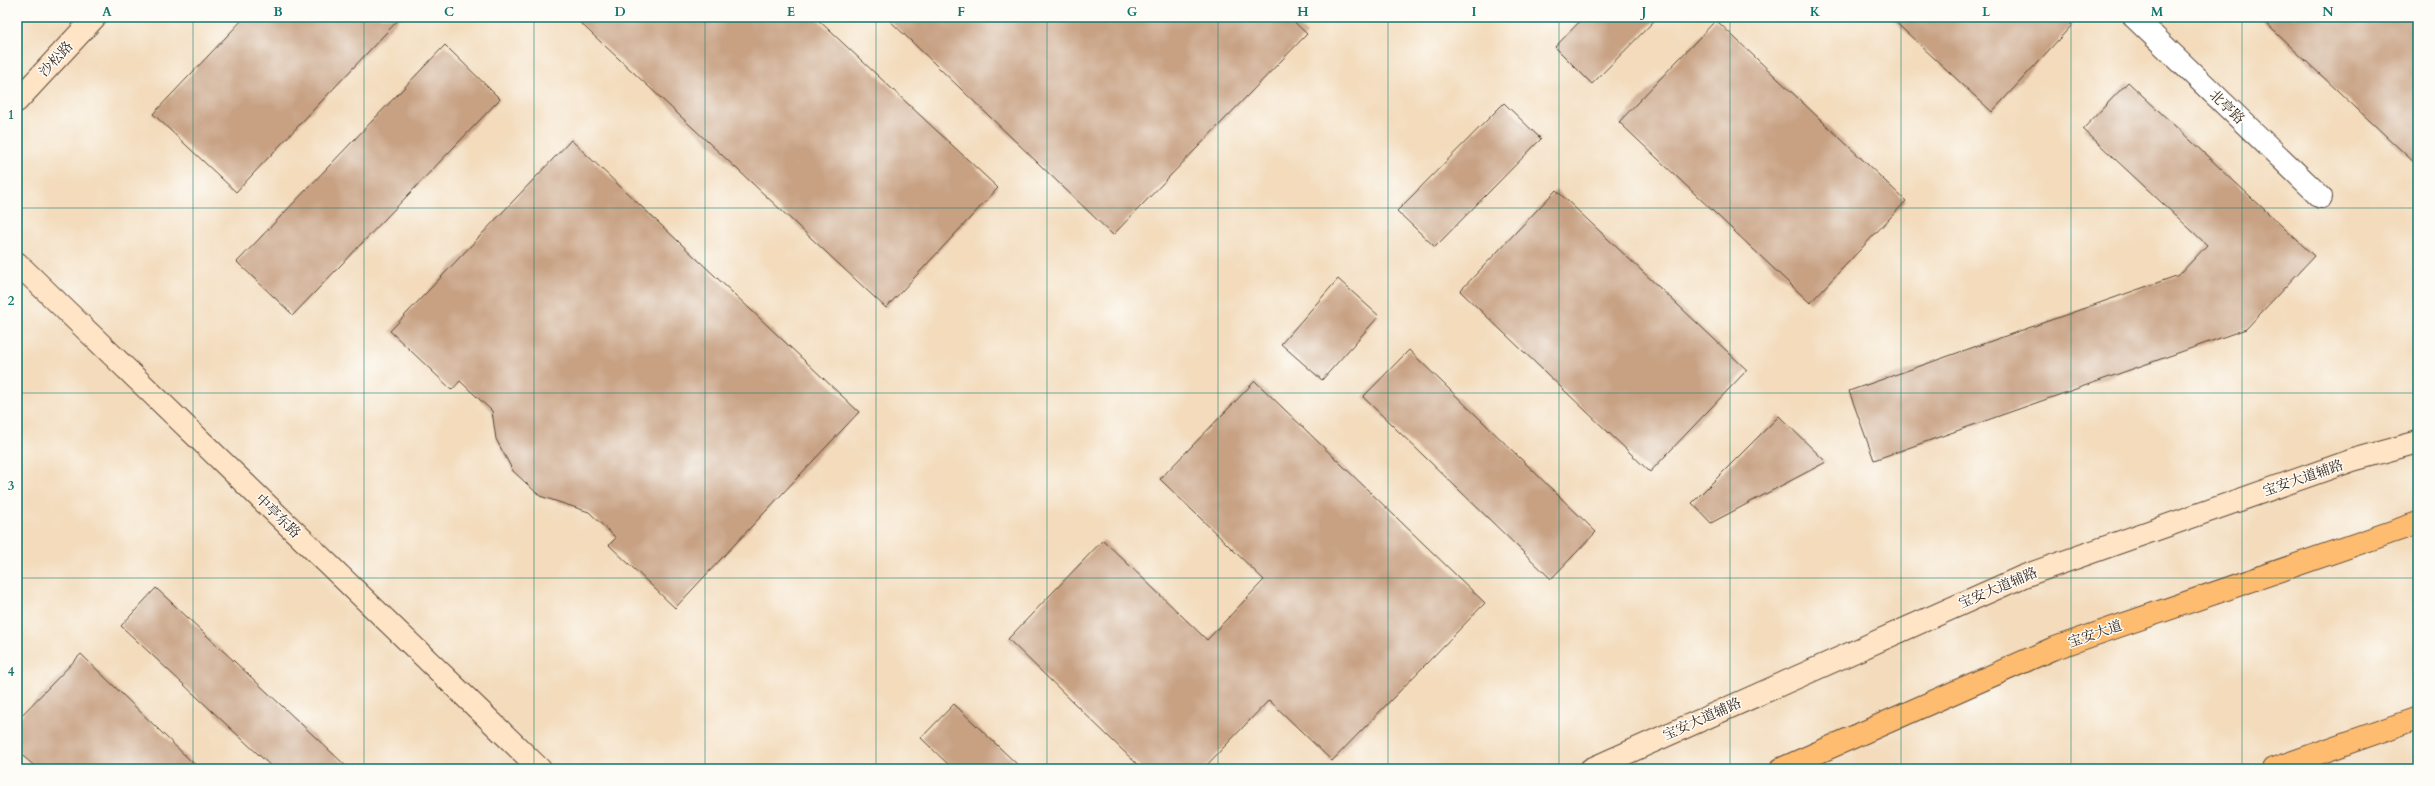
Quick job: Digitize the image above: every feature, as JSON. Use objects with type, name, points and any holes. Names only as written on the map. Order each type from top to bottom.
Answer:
[{"type":"main road","name":"沙松路","points":[[17,101],[96,17]]},
{"type":"main road","name":"中亭东路","points":[[17,262],[540,769]]},
{"type":"main road","name":"宝安大道辅路","points":[[1591,769],[2024,576],[2353,460],[2418,442]]},
{"type":"main road","name":"宝安大道","points":[[1781,769],[2052,649],[2418,523]]},
{"type":"main road","points":[[2273,769],[2418,718]]},
{"type":"street","name":"北亭路","points":[[2134,17],[2321,197]]},
{"type":"building","points":[[245,17],[401,17],[236,192],[153,114]]},
{"type":"building","points":[[574,17],[815,17],[998,188],[886,308]]},
{"type":"building","points":[[886,17],[1289,17],[1307,34],[1113,235]]},
{"type":"building","points":[[1584,17],[1658,17],[1592,84],[1555,47]]},
{"type":"building","points":[[1890,17],[2063,17],[2072,25],[1992,112]]},
{"type":"building","points":[[2259,17],[2418,17],[2418,166]]},
{"type":"building","points":[[1716,20],[1906,201],[1810,303],[1619,122]]},
{"type":"building","points":[[445,45],[500,99],[293,315],[237,262]]},
{"type":"building","points":[[2128,82],[2314,256],[2246,329],[1874,460],[1849,391],[2179,275],[2207,245],[2083,129]]},
{"type":"building","points":[[1504,103],[1541,139],[1435,247],[1397,211]]},
{"type":"building","points":[[571,140],[859,412],[675,608],[609,545],[616,538],[589,512],[540,496],[513,471],[496,439],[492,411],[460,381],[452,390],[390,331]]},
{"type":"building","points":[[1556,190],[1747,370],[1650,472],[1460,291]]},
{"type":"building","points":[[1338,279],[1379,316],[1322,380],[1281,344]]},
{"type":"building","points":[[1409,350],[1596,532],[1551,579],[1363,397]]},
{"type":"building","points":[[1255,381],[1485,603],[1332,761],[1269,700],[1203,769],[1142,769],[1008,639],[1103,540],[1207,640],[1264,580],[1160,479]]},
{"type":"building","points":[[1779,416],[1826,462],[1711,523],[1692,503]]},
{"type":"building","points":[[156,588],[346,766],[344,769],[274,769],[121,626]]},
{"type":"building","points":[[81,654],[199,769],[38,769],[17,751],[17,720]]},
{"type":"building","points":[[954,704],[1022,769],[953,769],[921,738]]}]
